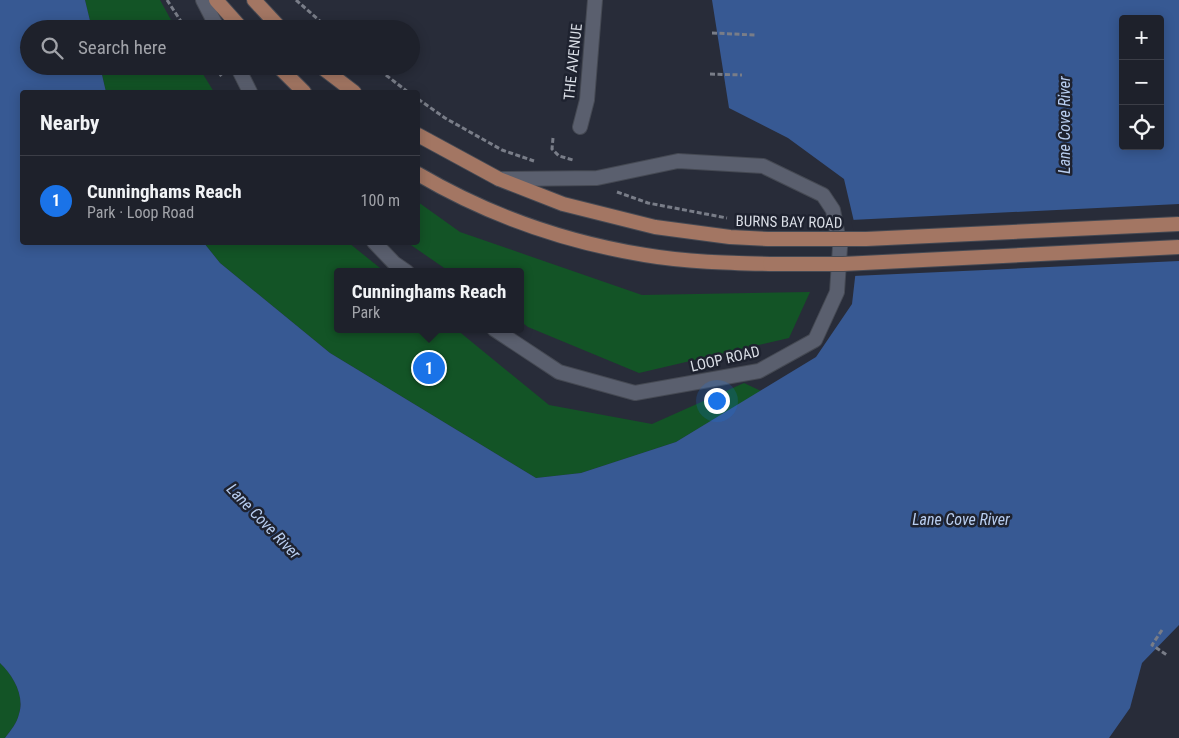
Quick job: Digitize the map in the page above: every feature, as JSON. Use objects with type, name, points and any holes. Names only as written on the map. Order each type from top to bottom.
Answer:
[{"type":"main road","points":[[216,0],[234,20]]},
{"type":"main road","points":[[254,0],[273,20]]},
{"type":"main road","points":[[287,75],[302,90]]},
{"type":"main road","points":[[332,75],[351,90]]},
{"type":"main road","name":"BURNS BAY ROAD","points":[[420,137],[499,179],[563,204],[654,226],[730,237],[866,239],[1179,224]]},
{"type":"main road","points":[[420,175],[452,193],[504,217],[537,229],[595,245],[646,255],[712,263],[843,264],[1179,247]]},
{"type":"street","points":[[203,0],[213,20]]},
{"type":"street","name":"THE AVENUE","points":[[580,126],[587,100],[595,0]]},
{"type":"street","points":[[242,75],[249,90]]},
{"type":"street","name":"LOOP ROAD","points":[[499,179],[597,178],[678,161],[763,166],[823,195],[833,210],[840,247],[837,292],[815,340],[759,371],[635,393],[559,372],[500,333]]},
{"type":"street","points":[[377,245],[401,268]]},
{"type":"path","points":[[167,0],[180,20]]},
{"type":"path","points":[[296,0],[319,20]]},
{"type":"path","points":[[712,33],[755,35]]},
{"type":"path","points":[[710,74],[742,75]]},
{"type":"path","points":[[386,75],[405,90]]},
{"type":"path","points":[[553,138],[552,149],[559,156],[581,162]]},
{"type":"path","points":[[1162,630],[1152,644],[1167,655]]},
{"type":"green space","points":[[85,0],[160,0],[171,20],[90,20]]},
{"type":"green space","points":[[102,75],[204,75],[213,90],[106,90]]},
{"type":"green space","points":[[420,203],[460,232],[642,295],[810,292],[789,338],[639,373],[524,324],[524,268],[444,268],[411,245],[420,245]]},
{"type":"green space","points":[[206,245],[351,245],[380,268],[334,268],[334,333],[461,333],[549,405],[652,424],[744,383],[761,391],[676,442],[581,473],[536,478],[330,353],[220,263]]},
{"type":"green space","points":[[0,663],[17,686],[20,700],[17,720],[5,738],[0,738]]},
{"type":"water","name":"Lane Cove River","points":[[0,0],[85,0],[90,20],[20,20],[20,75],[102,75],[106,90],[20,90],[20,245],[206,245],[220,263],[330,353],[536,478],[581,473],[676,442],[816,357],[852,304],[859,243],[844,179],[788,138],[729,108],[712,0],[1179,0],[1179,625],[1142,663],[1130,708],[1109,738],[5,738],[17,720],[20,707],[19,693],[13,680],[0,663]]},
{"type":"pier","points":[[1179,204],[1179,261],[853,276],[857,244],[851,220]]},
{"type":"place","name":"Cunninghams Reach","points":[[429,368]]}]
